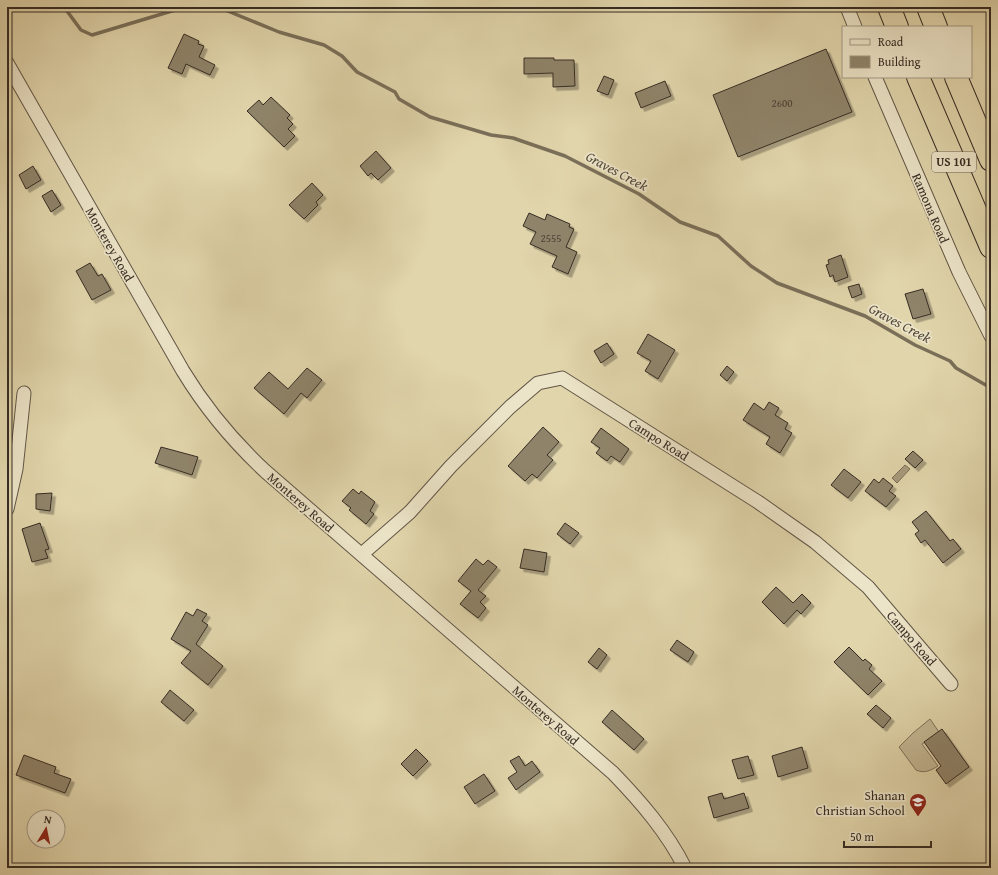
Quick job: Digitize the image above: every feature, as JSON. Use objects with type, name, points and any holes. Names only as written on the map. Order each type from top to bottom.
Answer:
[{"type":"highway","points":[[889,7],[897,26]]},
{"type":"highway","points":[[928,7],[936,26]]},
{"type":"highway","name":"US 101","points":[[918,78],[991,247]]},
{"type":"highway","name":"US 101","points":[[956,78],[991,160]]},
{"type":"street","points":[[847,7],[855,26]]},
{"type":"street","name":"Monterey Road","points":[[7,63],[201,400],[241,448],[613,774],[651,815],[668,838],[685,868]]},
{"type":"street","name":"Ramona Road","points":[[876,78],[959,272],[991,336]]},
{"type":"street","name":"Campo Road","points":[[362,554],[410,512],[451,466],[510,406],[538,383],[562,378],[758,502],[815,542],[868,587],[951,684]]},
{"type":"street","points":[[7,509],[16,469],[24,393]]},
{"type":"shaded area","points":[[905,465],[910,469],[897,483],[892,478]]},
{"type":"shaded area","points":[[930,719],[939,732],[922,744],[938,766],[922,772],[916,770],[899,747]]},
{"type":"building","points":[[184,34],[199,41],[198,44],[204,46],[199,57],[215,65],[210,75],[186,64],[182,74],[168,68]]},
{"type":"building","points":[[826,49],[852,112],[738,157],[713,95]]},
{"type":"building","points":[[524,58],[574,60],[575,86],[553,87],[553,73],[524,74]]},
{"type":"building","points":[[604,76],[614,80],[608,95],[597,91]]},
{"type":"building","points":[[665,81],[671,96],[641,108],[635,93]]},
{"type":"building","points":[[271,97],[290,115],[287,118],[293,124],[288,129],[295,136],[284,147],[247,111],[259,100],[263,105]]},
{"type":"building","points":[[376,151],[391,168],[378,180],[371,173],[368,176],[360,166]]},
{"type":"building","points":[[33,166],[41,180],[26,189],[19,175]]},
{"type":"building","points":[[312,183],[323,195],[316,202],[318,205],[304,219],[289,205]]},
{"type":"building","points":[[52,190],[61,205],[51,212],[42,196]]},
{"type":"building","points":[[529,213],[545,220],[547,214],[570,224],[569,227],[574,229],[566,247],[577,252],[568,274],[552,267],[557,256],[530,244],[536,232],[523,226]]},
{"type":"building","points":[[841,255],[848,277],[835,282],[833,275],[830,277],[826,265],[829,264],[828,260]]},
{"type":"building","points":[[90,263],[98,276],[102,274],[111,290],[92,300],[76,271]]},
{"type":"building","points":[[859,284],[862,294],[852,298],[848,287]]},
{"type":"building","points":[[923,289],[931,314],[913,319],[905,294]]},
{"type":"building","points":[[648,334],[675,350],[658,379],[645,371],[651,361],[637,353]]},
{"type":"building","points":[[607,343],[614,354],[601,363],[594,351]]},
{"type":"building","points":[[727,366],[734,372],[727,381],[720,375]]},
{"type":"building","points":[[307,368],[322,380],[307,398],[301,393],[284,414],[254,388],[269,372],[288,389]]},
{"type":"building","points":[[769,402],[779,408],[775,415],[788,423],[785,429],[792,433],[780,453],[766,444],[770,437],[743,420],[754,403],[764,410]]},
{"type":"building","points":[[543,427],[559,442],[547,455],[553,460],[537,478],[532,474],[525,481],[508,466]]},
{"type":"building","points":[[601,428],[629,449],[620,462],[611,456],[607,461],[596,453],[600,448],[591,442]]},
{"type":"building","points":[[161,447],[198,457],[192,475],[155,463]]},
{"type":"building","points":[[913,451],[923,460],[915,468],[905,459]]},
{"type":"building","points":[[844,469],[861,482],[848,498],[831,485]]},
{"type":"building","points":[[883,478],[893,486],[889,491],[896,496],[886,507],[865,491],[874,479],[879,483]]},
{"type":"building","points":[[353,489],[359,494],[361,491],[375,502],[370,511],[374,514],[366,524],[349,510],[351,508],[342,501]]},
{"type":"building","points":[[52,493],[50,511],[36,509],[36,494]]},
{"type":"building","points":[[926,511],[950,541],[953,539],[961,549],[943,563],[925,540],[921,543],[915,534],[919,531],[912,522]]},
{"type":"building","points":[[40,523],[49,549],[45,550],[48,558],[32,562],[22,529]]},
{"type":"building","points":[[565,523],[579,533],[570,544],[557,534]]},
{"type":"building","points":[[524,549],[547,553],[544,572],[520,568]]},
{"type":"building","points":[[476,559],[483,565],[488,560],[497,567],[478,590],[486,596],[480,602],[486,608],[478,618],[460,604],[471,591],[458,581]]},
{"type":"building","points":[[776,587],[793,603],[802,594],[811,603],[801,614],[797,610],[784,624],[762,602]]},
{"type":"building","points":[[197,609],[207,614],[202,621],[208,625],[196,644],[223,666],[208,685],[181,663],[191,651],[171,639],[186,612],[193,616]]},
{"type":"building","points":[[677,640],[694,652],[688,662],[670,650]]},
{"type":"building","points":[[849,647],[863,661],[865,659],[872,665],[869,669],[882,681],[868,695],[834,662]]},
{"type":"building","points":[[599,648],[607,655],[597,669],[588,662]]},
{"type":"building","points":[[170,690],[194,710],[184,721],[161,702]]},
{"type":"building","points":[[876,705],[891,718],[883,728],[867,714]]},
{"type":"building","points":[[612,710],[644,739],[634,750],[602,722]]},
{"type":"building","points":[[942,729],[969,767],[946,784],[936,770],[941,766],[924,742]]},
{"type":"building","points":[[802,747],[808,768],[778,777],[772,756]]},
{"type":"building","points":[[416,749],[428,761],[413,776],[401,764]]},
{"type":"building","points":[[24,755],[56,767],[54,773],[71,779],[65,793],[16,775]]},
{"type":"building","points":[[519,756],[525,766],[532,761],[540,772],[516,790],[508,778],[517,772],[510,761]]},
{"type":"building","points":[[748,756],[754,775],[738,779],[732,760]]},
{"type":"building","points":[[484,774],[495,791],[475,804],[464,787]]},
{"type":"building","points":[[722,793],[724,799],[744,793],[749,808],[714,818],[708,797]]},
{"type":"waterway","name":"Graves Creek","points":[[64,7],[81,30],[92,35],[185,7],[193,7]]},
{"type":"waterway","name":"Graves Creek","points":[[218,7],[279,32],[324,45],[342,56],[357,72],[395,92],[399,99],[430,117],[491,135],[513,138],[565,156],[639,194],[680,222],[718,236],[751,266],[777,283],[865,316],[915,345],[950,361],[956,368],[991,388]]},
{"type":"place","name":"Shanan Christian School","points":[[918,817]]}]
